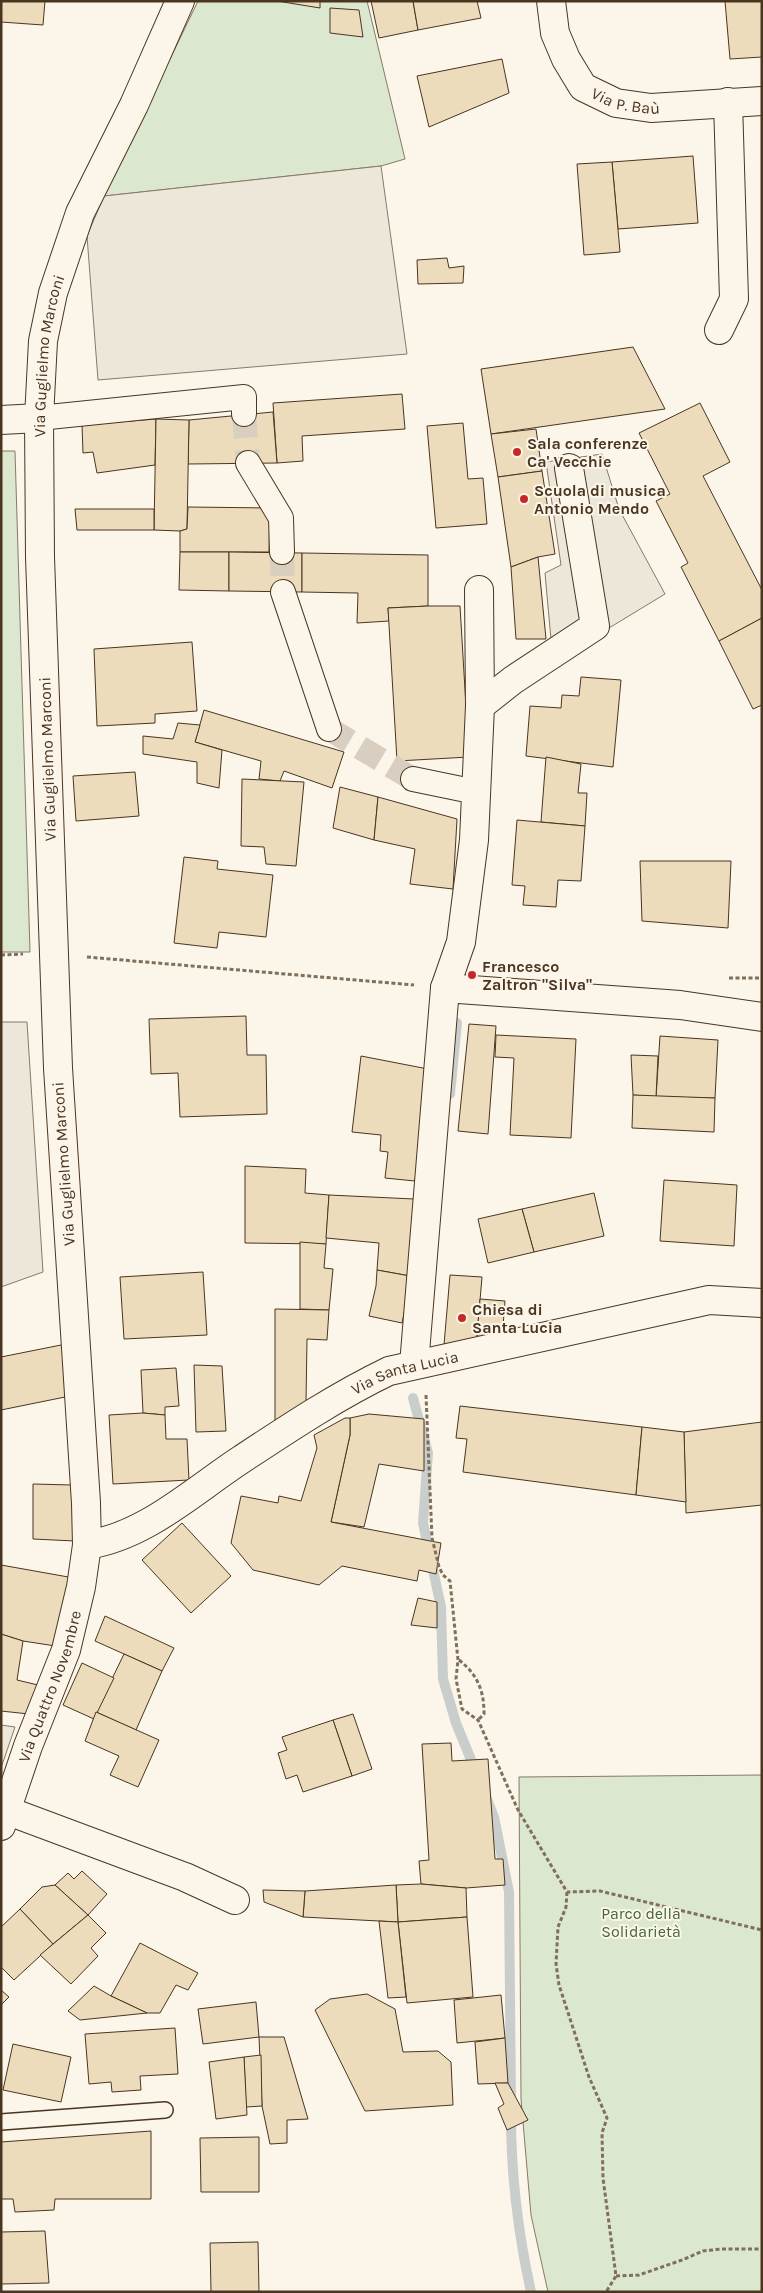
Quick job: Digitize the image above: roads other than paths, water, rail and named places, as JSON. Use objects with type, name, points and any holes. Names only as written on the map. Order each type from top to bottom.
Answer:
[{"type":"street","name":"Via Guglielmo Marconi","points":[[87,1545],[86,1503],[58,1078],[40,557],[39,418],[43,341],[53,293],[80,213],[134,104],[180,1]]},
{"type":"street","name":"Via P. Baù","points":[[551,1],[555,33],[566,59],[583,86],[616,102],[651,108],[762,101]]},
{"type":"street","points":[[719,330],[734,299],[728,102]]},
{"type":"street","points":[[1,420],[39,418],[244,397],[244,414]]},
{"type":"street","points":[[248,463],[281,518],[282,552]]},
{"type":"street","points":[[480,706],[513,680],[595,626],[569,468]]},
{"type":"street","points":[[421,1365],[445,988],[461,942],[474,840],[480,706],[479,590]]},
{"type":"street","points":[[283,592],[329,729]]},
{"type":"street","points":[[413,779],[476,792]]},
{"type":"street","points":[[445,988],[680,1005],[762,1017]]},
{"type":"street","name":"Via Santa Lucia","points":[[87,1545],[139,1529],[242,1459],[354,1388],[389,1372],[708,1300],[762,1303]]},
{"type":"street","name":"Via Quattro Novembre","points":[[4,1819],[28,1746],[66,1650],[81,1587],[87,1545]]},
{"type":"street","points":[[4,1819],[185,1877],[235,1900]]},
{"type":"lane","points":[[1,2122],[165,2110]]},
{"type":"waterway","points":[[450,1094],[457,1023]]},
{"type":"waterway","points":[[413,1398],[428,1453],[423,1523],[441,1607],[443,1679],[456,1723],[476,1772]]},
{"type":"waterway","points":[[487,1799],[494,1817],[509,1892],[511,2102]]},
{"type":"waterway","points":[[511,2116],[512,2161],[516,2204],[531,2292]]},
{"type":"tunnel","points":[[244,414],[248,463]]},
{"type":"tunnel","points":[[282,552],[283,592]]},
{"type":"tunnel","points":[[329,729],[413,779]]},
{"type":"place","name":"Sala conferenze Ca' Vecchie","points":[[517,452]]},
{"type":"place","name":"Scuola di musica Antonio Mendo","points":[[524,499]]},
{"type":"place","name":"Francesco Zaltron \"Silva\"","points":[[472,975]]},
{"type":"place","name":"Chiesa di Santa Lucia","points":[[462,1318]]},
{"type":"park label","name":"Parco della Solidarietà","points":[[641,1922]]}]
